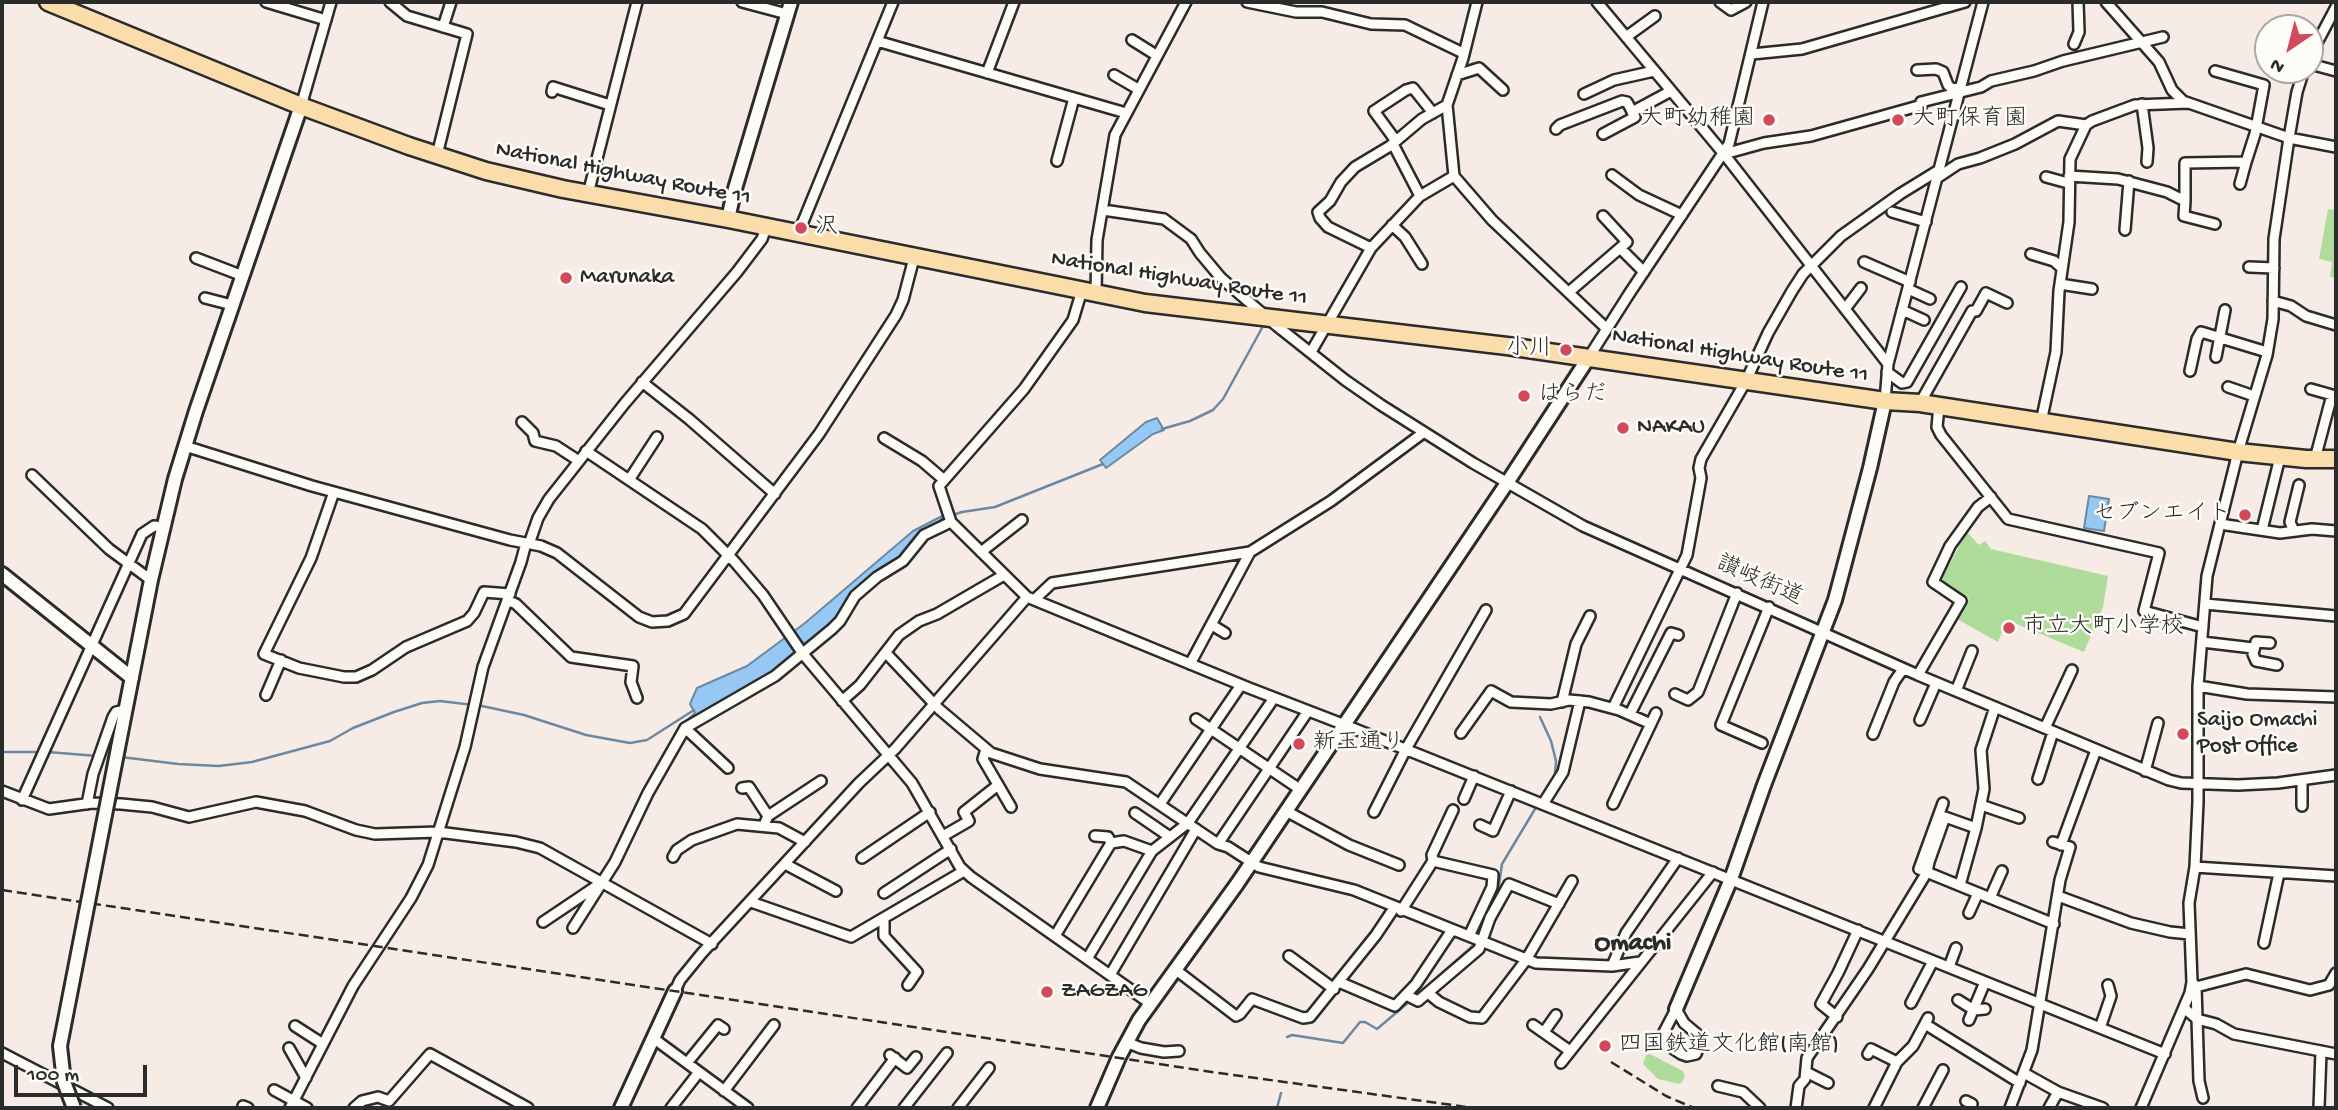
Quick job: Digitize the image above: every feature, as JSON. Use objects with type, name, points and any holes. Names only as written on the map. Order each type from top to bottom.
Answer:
[{"type":"highway","name":"National Highway Route 11","points":[[48,2],[300,106],[437,155],[527,182],[728,219],[1145,303],[1589,357],[1885,401],[1920,403],[2238,452],[2336,459]]},
{"type":"street","points":[[266,2],[326,20]]},
{"type":"street","points":[[74,1108],[64,1082],[60,1046],[163,527],[185,446],[300,106],[331,2]]},
{"type":"street","points":[[390,2],[403,7],[407,16],[467,34],[437,155]]},
{"type":"street","points":[[443,27],[451,2]]},
{"type":"street","points":[[588,194],[637,2]]},
{"type":"street","points":[[728,219],[789,8],[742,2]]},
{"type":"street","points":[[798,234],[893,2]]},
{"type":"street","points":[[987,73],[1014,2]]},
{"type":"street","points":[[1186,2],[1115,135],[1089,291],[1073,320],[1024,389],[939,486],[949,519],[1030,599],[2165,1054]]},
{"type":"street","points":[[1247,2],[1296,12],[1322,12],[1371,24],[1405,25],[1464,52]]},
{"type":"street","points":[[1476,2],[1447,105],[1454,176],[1492,220],[1606,328]]},
{"type":"street","points":[[1597,2],[1724,154],[1845,309],[1887,368],[1902,383],[1907,382],[1932,347],[1954,310],[1961,286]]},
{"type":"street","points":[[1720,2],[1731,10],[1745,2]]},
{"type":"street","points":[[1097,1108],[1126,1042],[1345,724],[1724,154],[1732,135],[1763,2]]},
{"type":"street","points":[[1752,54],[1802,49],[1965,2]]},
{"type":"street","points":[[1676,1009],[1684,1023],[1698,1034],[1701,1041],[1696,1054],[1687,1056],[1668,1047],[1663,1042],[1664,1032],[1731,880],[1835,600],[1885,401],[1887,368],[1953,107],[1960,96],[1966,61],[1983,2]]},
{"type":"street","points":[[2074,44],[2079,32],[2078,2]]},
{"type":"street","points":[[2106,2],[2162,67],[2175,94],[2189,103],[2289,138],[2336,147]]},
{"type":"street","points":[[2324,30],[2336,7]]},
{"type":"street","points":[[1626,37],[1655,16]]},
{"type":"street","points":[[1724,154],[1764,143],[1811,136],[1922,105],[1921,102],[1959,90],[1982,87],[2063,61],[2163,37]]},
{"type":"street","points":[[1132,40],[1156,55]]},
{"type":"street","points":[[877,41],[1126,113]]},
{"type":"street","points":[[1457,75],[1479,68],[1503,90]]},
{"type":"street","points":[[1917,70],[1937,69],[1942,72],[1952,89],[1959,90]]},
{"type":"street","points":[[1584,94],[1614,80],[1654,71]]},
{"type":"street","points":[[2215,72],[2264,85],[2240,184]]},
{"type":"street","points":[[1114,75],[1138,89]]},
{"type":"street","points":[[2203,1098],[2199,1081],[2189,903],[2195,867],[2199,802],[2198,686],[2207,576],[2238,452],[2267,352],[2273,319],[2274,239],[2300,84]]},
{"type":"street","points":[[552,92],[553,87],[610,105]]},
{"type":"street","points":[[1420,196],[1394,143],[1374,111],[1413,88],[1433,113]]},
{"type":"street","points":[[1632,112],[1671,90]]},
{"type":"street","points":[[1058,160],[1074,98]]},
{"type":"street","points":[[1556,130],[1560,125],[1622,101],[1628,102],[1635,117],[1602,134]]},
{"type":"street","points":[[1613,708],[1687,555],[1701,478],[1701,459],[1746,381],[1777,316],[1803,274],[1841,236],[1900,194],[1958,164],[2015,144],[2058,121],[2086,125],[2142,104],[2189,103]]},
{"type":"street","points":[[2142,104],[2148,148],[2147,162]]},
{"type":"street","points":[[1371,248],[1328,227],[1318,212],[1330,201],[1354,167],[1394,143],[1422,119],[1447,105]]},
{"type":"street","points":[[2041,422],[2056,352],[2060,284],[2069,222],[2068,180],[2074,147],[2086,125]]},
{"type":"street","points":[[2215,224],[2184,216],[2185,163],[2246,162]]},
{"type":"street","points":[[1612,175],[1639,195],[1682,215]]},
{"type":"street","points":[[1311,352],[1371,248],[1420,196],[1454,176]]},
{"type":"street","points":[[2046,177],[2129,181],[2167,192],[2185,201]]},
{"type":"street","points":[[2125,230],[2129,181]]},
{"type":"street","name":"讃岐街道","points":[[1103,210],[1164,219],[1191,239],[1199,253],[1221,278],[1268,318],[1381,405],[1423,433],[1583,526],[1936,683],[2169,780],[2197,784],[2265,784],[2336,775]]},
{"type":"street","points":[[1892,212],[1926,222]]},
{"type":"street","points":[[1569,292],[1627,242],[1603,216]]},
{"type":"street","points":[[1392,225],[1405,237],[1422,264]]},
{"type":"street","points":[[292,1104],[353,986],[422,879],[465,747],[483,667],[538,518],[549,499],[586,451],[737,272],[762,239],[766,227]]},
{"type":"street","points":[[1620,248],[1644,271]]},
{"type":"street","points":[[2031,254],[2054,261],[2062,268]]},
{"type":"street","points":[[195,258],[243,276]]},
{"type":"street","points":[[185,446],[334,492],[556,553],[631,612],[652,622],[668,621],[684,614],[819,434],[896,315],[915,258]]},
{"type":"street","points":[[1864,262],[1930,299]]},
{"type":"street","points":[[2249,267],[2274,268]]},
{"type":"street","points":[[2060,284],[2092,289]]},
{"type":"street","points":[[1845,309],[1862,288]]},
{"type":"street","points":[[1920,403],[1972,311],[1976,311],[1986,293],[2007,303]]},
{"type":"street","points":[[205,298],[232,305]]},
{"type":"street","points":[[2273,301],[2291,306],[2306,316],[2336,325]]},
{"type":"street","points":[[1902,310],[1924,320]]},
{"type":"street","points":[[2216,357],[2225,310]]},
{"type":"street","points":[[2190,371],[2201,332],[2267,352]]},
{"type":"street","points":[[642,382],[775,494]]},
{"type":"street","points":[[2228,387],[2254,396]]},
{"type":"street","points":[[2311,389],[2332,395],[2315,459]]},
{"type":"street","points":[[1939,406],[1937,427],[1941,435],[2008,519],[2160,553],[2144,611],[2203,627]]},
{"type":"street","points":[[522,422],[533,433],[535,441],[556,446],[579,461]]},
{"type":"street","points":[[621,1108],[675,991],[691,966],[1030,599],[1052,583],[1250,552],[1331,501],[1423,433]]},
{"type":"street","points":[[629,480],[657,437]]},
{"type":"street","points":[[884,438],[922,461],[943,480]]},
{"type":"street","points":[[586,451],[702,529],[729,556],[763,595],[802,652],[912,783],[964,871],[1151,1004]]},
{"type":"street","points":[[2262,530],[2280,457]]},
{"type":"street","points":[[32,475],[100,542],[151,580]]},
{"type":"street","points":[[2294,531],[2290,523],[2299,485]]},
{"type":"street","points":[[334,492],[312,558],[264,654],[324,674],[356,677],[372,670],[406,647],[467,621],[484,592],[508,597],[571,657],[633,667],[631,682],[637,698]]},
{"type":"street","points":[[1918,675],[1961,601],[1934,582],[1950,546],[1978,507],[1991,497]]},
{"type":"street","points":[[572,928],[615,862],[648,793],[685,728],[762,684],[840,621],[855,596],[877,577],[903,561],[923,535],[949,519]]},
{"type":"street","points":[[981,552],[1022,520]]},
{"type":"street","points":[[2220,524],[2280,533],[2336,531]]},
{"type":"street","points":[[22,800],[142,534],[154,526],[163,527]]},
{"type":"street","points":[[1190,664],[1250,552]]},
{"type":"street","points":[[2,575],[132,678]]},
{"type":"street","points":[[842,701],[860,685],[899,635],[919,621],[1004,575]]},
{"type":"street","points":[[1675,694],[1688,700],[1698,692],[1737,593]]},
{"type":"street","points":[[2205,604],[2336,616]]},
{"type":"street","points":[[1762,743],[1721,725],[1769,607]]},
{"type":"street","points":[[1374,811],[1406,749],[1486,610]]},
{"type":"street","points":[[1562,702],[1576,644],[1590,617]]},
{"type":"street","points":[[1212,625],[1226,633]]},
{"type":"street","points":[[1630,714],[1671,633],[1678,635]]},
{"type":"street","points":[[2202,642],[2253,648]]},
{"type":"street","points":[[2270,643],[2256,642],[2253,654],[2256,661],[2277,665]]},
{"type":"street","points":[[1956,691],[1972,652]]},
{"type":"street","points":[[886,653],[934,703],[986,749],[1040,769],[1126,782],[1218,844],[1228,847],[1259,867],[1354,890],[1536,963],[1612,965],[1640,962]]},
{"type":"street","points":[[266,695],[281,660]]},
{"type":"street","points":[[1874,734],[1894,682],[1903,668]]},
{"type":"street","points":[[2038,779],[2049,730],[2072,670]]},
{"type":"street","points":[[1920,720],[1936,683]]},
{"type":"street","points":[[1160,804],[1241,685]]},
{"type":"street","points":[[2198,686],[2247,694],[2336,697]]},
{"type":"street","points":[[1461,733],[1468,727],[1490,691],[1511,702],[1551,704],[1580,701],[1613,708],[1651,724]]},
{"type":"street","points":[[1110,975],[1192,826],[1239,748],[1274,698]]},
{"type":"street","points":[[1539,803],[1563,772],[1580,701]]},
{"type":"street","points":[[1960,885],[1984,789],[1981,750],[1995,708]]},
{"type":"street","points":[[87,804],[93,774],[113,717],[116,712],[126,710]]},
{"type":"street","points":[[1218,844],[1308,711]]},
{"type":"street","points":[[1614,804],[1656,713]]},
{"type":"street","points":[[1196,719],[1300,790]]},
{"type":"street","points":[[2145,771],[2158,723]]},
{"type":"street","points":[[685,728],[728,768]]},
{"type":"street","points":[[986,749],[983,759],[1012,807]]},
{"type":"street","points":[[2010,1108],[2032,1050],[2058,895],[2070,848],[2057,844],[2096,750]]},
{"type":"street","points":[[1464,799],[1474,776]]},
{"type":"street","points":[[2302,780],[2302,806]]},
{"type":"street","points":[[673,857],[677,849],[692,840],[726,826],[766,821],[821,781]]},
{"type":"street","points":[[943,836],[969,821],[964,812],[998,785]]},
{"type":"street","points":[[741,788],[749,788],[766,821],[805,842]]},
{"type":"street","points":[[2,791],[49,809],[87,804],[132,804],[189,817],[256,802],[305,811],[356,830],[375,834],[438,832],[494,838],[540,848],[712,944]]},
{"type":"street","points":[[1480,825],[1493,831],[1511,791]]},
{"type":"street","points":[[1943,803],[1919,869],[2054,924]]},
{"type":"street","points":[[1981,805],[2019,818]]},
{"type":"street","points":[[1175,970],[1236,1016],[1252,999],[1303,1018],[1310,1017],[1398,909],[1433,861],[1432,855],[1453,810]]},
{"type":"street","points":[[1286,811],[1349,845],[1399,865]]},
{"type":"street","points":[[862,858],[930,812]]},
{"type":"street","points":[[1135,813],[1170,837]]},
{"type":"street","points":[[1796,1108],[1799,1086],[1805,1079],[1807,1058],[1837,1017],[1927,872],[1928,862],[1945,817],[1976,828]]},
{"type":"street","points":[[1087,959],[1152,851],[1170,837],[1192,826]]},
{"type":"street","points":[[1095,836],[1108,837],[1111,843]]},
{"type":"street","points":[[1111,843],[1124,841],[1152,851]]},
{"type":"street","points":[[1055,936],[1111,843]]},
{"type":"street","points":[[884,892],[951,849]]},
{"type":"street","points":[[1612,965],[1626,933],[1678,858]]},
{"type":"street","points":[[1407,996],[1418,1000],[1479,949],[1476,939],[1492,887],[1493,875],[1433,861]]},
{"type":"street","points":[[785,864],[836,891]]},
{"type":"street","points":[[2195,867],[2336,876]]},
{"type":"street","points":[[751,902],[851,937],[964,871]]},
{"type":"street","points":[[1990,898],[2002,871]]},
{"type":"street","points":[[1562,1063],[1713,872]]},
{"type":"street","points":[[2264,943],[2279,873]]},
{"type":"street","points":[[1428,993],[1439,1002],[1471,1017],[1482,1018],[1526,960],[1572,881]]},
{"type":"street","points":[[543,922],[602,883]]},
{"type":"street","points":[[1476,939],[1509,884],[1559,904]]},
{"type":"street","points":[[1969,914],[1978,892]]},
{"type":"street","points":[[2058,895],[2131,923],[2190,934]]},
{"type":"street","points":[[884,919],[884,936],[917,972],[908,985]]},
{"type":"street","points":[[1289,956],[1336,986],[1395,1006],[1407,996],[1452,930]]},
{"type":"street","points":[[1837,1017],[1821,1004],[1858,930]]},
{"type":"street","points":[[1949,967],[1956,948]]},
{"type":"street","points":[[1912,1003],[1933,961]]},
{"type":"street","points":[[2194,984],[2246,974],[2311,990],[2332,986],[2336,973]]},
{"type":"street","points":[[1969,1020],[1985,982]]},
{"type":"street","points":[[2141,1108],[2194,984]]},
{"type":"street","points":[[2100,1027],[2111,996],[2108,985]]},
{"type":"street","points":[[1958,1000],[1974,1010],[1986,1009]]},
{"type":"street","points":[[2184,1008],[2197,1019],[2216,1024],[2234,1034],[2336,1054]]},
{"type":"street","points":[[1544,1032],[1556,1015]]},
{"type":"street","points":[[1874,1108],[1897,1062],[1913,1046],[1927,1021],[2020,1083]]},
{"type":"street","points":[[1664,1032],[1674,1023],[1684,1023]]},
{"type":"street","points":[[687,1063],[718,1024],[724,1029]]},
{"type":"street","points":[[1532,1024],[1570,1051]]},
{"type":"street","points":[[724,1091],[774,1025]]},
{"type":"street","points":[[295,1026],[323,1044]]},
{"type":"street","points":[[653,1038],[748,1108]]},
{"type":"street","points":[[1126,1042],[1164,1052],[1179,1051]]},
{"type":"street","points":[[289,1048],[306,1078]]},
{"type":"street","points":[[1868,1054],[1871,1049],[1897,1062]]},
{"type":"street","points":[[2319,1108],[2321,1051]]},
{"type":"street","points":[[2,1053],[108,1108]]},
{"type":"street","points":[[904,1108],[947,1053]]},
{"type":"street","points":[[354,1108],[362,1101],[378,1097],[389,1101],[430,1054],[528,1108]]},
{"type":"street","points":[[857,1108],[892,1056],[908,1068],[916,1057]]},
{"type":"street","points":[[958,1108],[989,1068]]},
{"type":"street","points":[[1923,1108],[1943,1070]]},
{"type":"street","points":[[671,1108],[699,1072]]},
{"type":"street","points":[[1805,1072],[1828,1083]]},
{"type":"street","points":[[2024,1073],[2058,1092],[2103,1108]]},
{"type":"street","points":[[1718,1086],[1743,1092],[1760,1108]]},
{"type":"street","points":[[274,1090],[292,1104],[307,1108]]},
{"type":"street","points":[[2049,1108],[2058,1092]]},
{"type":"green space","points":[[2328,209],[2336,210],[2336,278],[2330,277],[2332,262],[2319,259]]},
{"type":"green space","points":[[1967,532],[1979,545],[1985,541],[1991,549],[2108,576],[2103,607],[2084,652],[2007,620],[1998,642],[1957,619],[1969,599],[1943,582],[1942,578]]},
{"type":"green space","points":[[1650,1054],[1683,1071],[1685,1076],[1682,1082],[1679,1084],[1658,1079],[1643,1064],[1646,1055]]},
{"type":"water","points":[[1157,418],[1164,430],[1153,434],[1106,468],[1100,460],[1146,422]]},
{"type":"water","points":[[2089,496],[2109,499],[2104,531],[2084,528]]},
{"type":"water","points":[[944,515],[941,522],[921,530],[898,560],[880,570],[852,594],[833,622],[773,673],[686,721],[695,713],[690,704],[697,688],[747,666],[805,623],[913,531]]},
{"type":"waterway","points":[[1162,429],[1190,421],[1213,410],[1223,399],[1262,328]]},
{"type":"waterway","points":[[941,519],[962,512],[995,507],[1103,464]]},
{"type":"waterway","points":[[121,757],[219,766],[252,762],[330,741],[353,728],[394,712],[422,703],[440,701],[524,715],[586,735],[630,743],[647,740],[694,710]]},
{"type":"waterway","points":[[1540,717],[1551,741],[1556,761],[1555,774],[1549,787]]},
{"type":"waterway","points":[[2,752],[41,752]]},
{"type":"waterway","points":[[48,752],[97,756]]},
{"type":"waterway","points":[[1478,937],[1485,914],[1499,885],[1502,864],[1538,804]]},
{"type":"waterway","points":[[1416,996],[1476,943]]},
{"type":"waterway","points":[[1287,1037],[1292,1035],[1343,1043],[1360,1022],[1377,1029],[1410,1001]]},
{"type":"waterway","points":[[1277,1108],[1281,1093]]},
{"type":"railway","points":[[2,890],[1219,1073],[1474,1108]]},
{"type":"railway","points":[[1611,1062],[1666,1096],[1694,1108]]},
{"type":"place","name":"大町幼稚園","points":[[1769,120]]},
{"type":"place","name":"大町保育園","points":[[1898,120]]},
{"type":"place","name":"沢","points":[[801,228]]},
{"type":"place","name":"Marunaka","points":[[566,278]]},
{"type":"place","name":"小川","points":[[1566,350]]},
{"type":"place","name":"はらだ","points":[[1524,396]]},
{"type":"place","name":"NAKAU","points":[[1623,428]]},
{"type":"place","name":"セブンエイト","points":[[2245,515]]},
{"type":"place","name":"市立大町小学校","points":[[2009,628]]},
{"type":"place","name":"Saijo Omachi Post Office","points":[[2183,734]]},
{"type":"place","name":"新玉通り","points":[[1299,744]]},
{"type":"place","name":"ZAGZAG","points":[[1047,992]]},
{"type":"place","name":"四国鉄道文化館(南館)","points":[[1605,1046]]},
{"type":"district","name":"Omachi","points":[[1633,945]]}]
